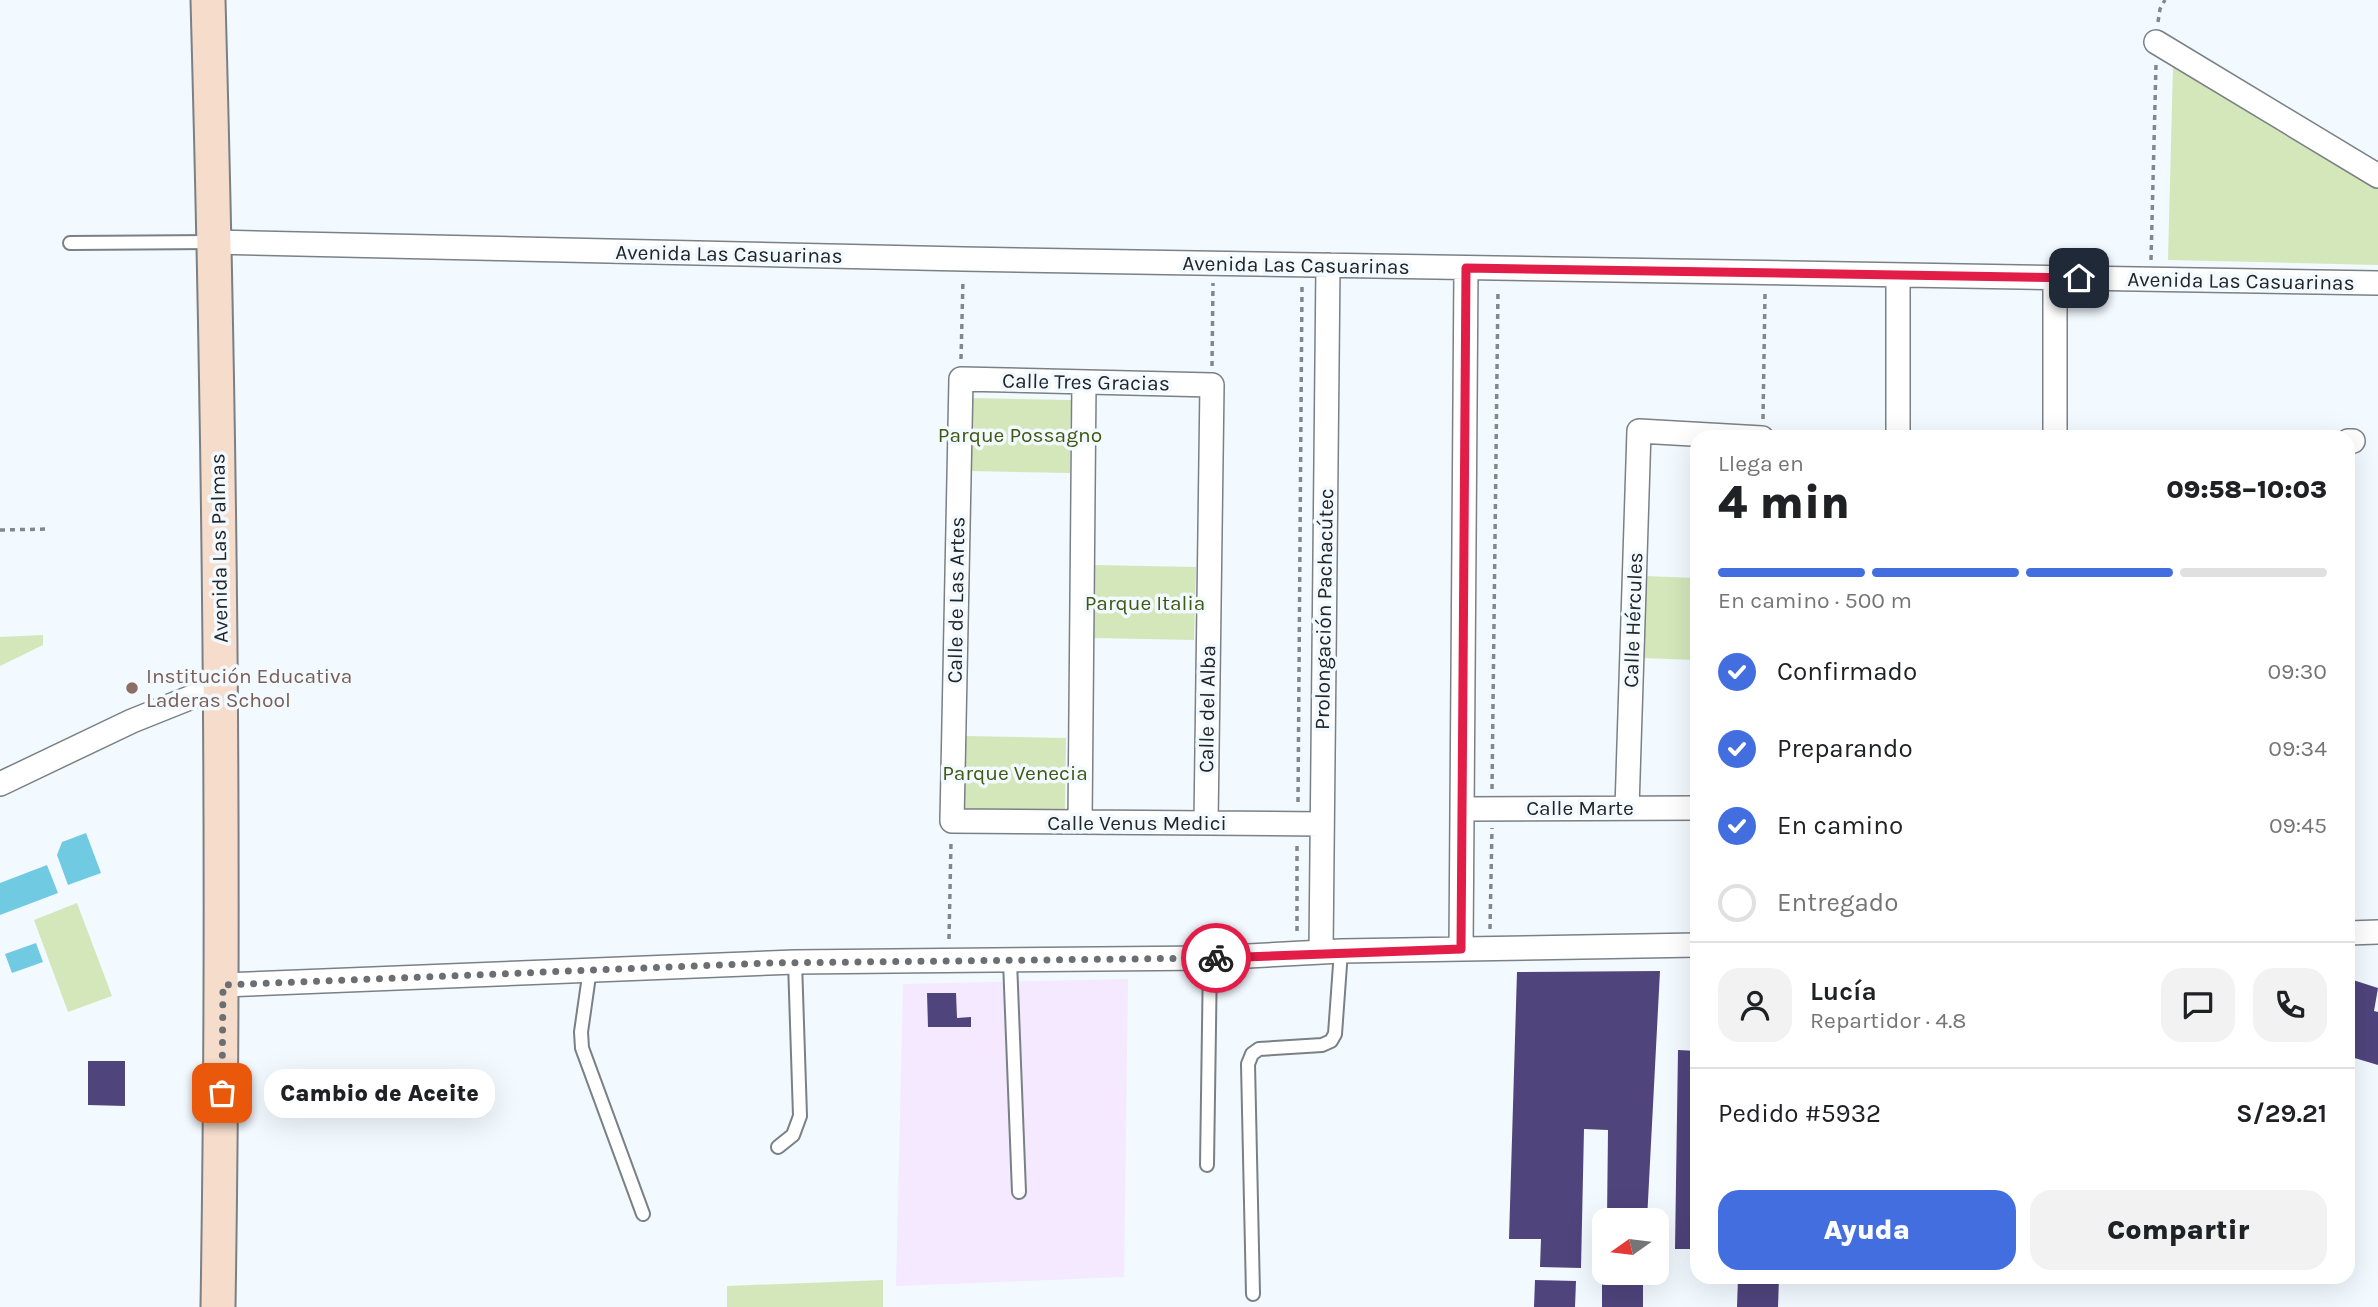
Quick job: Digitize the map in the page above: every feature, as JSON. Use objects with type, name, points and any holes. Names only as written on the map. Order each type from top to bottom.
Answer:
[{"type":"main road","name":"Avenida Las Palmas","points":[[208,0],[222,685],[223,985],[218,1307]]},
{"type":"street","points":[[2156,42],[2378,176]]},
{"type":"street","name":"Avenida Las Casuarinas","points":[[215,242],[963,259],[2378,283]]},
{"type":"street","name":"Prolongación Pachacútec","points":[[1328,265],[1322,824],[1331,952]]},
{"type":"street","points":[[1461,949],[1466,268]]},
{"type":"street","points":[[1898,275],[1898,430]]},
{"type":"street","points":[[2055,278],[2055,430]]},
{"type":"street","name":"Calle Tres Gracias","points":[[961,379],[1212,385]]},
{"type":"street","name":"Calle de Las Artes","points":[[952,821],[961,379]]},
{"type":"street","points":[[1080,822],[1084,382]]},
{"type":"street","name":"Calle del Alba","points":[[1206,823],[1212,385]]},
{"type":"street","name":"Calle Hércules","points":[[1627,808],[1639,431],[1690,433]]},
{"type":"street","points":[[0,784],[132,720],[222,685]]},
{"type":"street","name":"Calle Marte","points":[[1462,809],[1690,808]]},
{"type":"street","name":"Calle Venus Medici","points":[[952,821],[1322,824]]},
{"type":"street","points":[[2355,933],[2378,932]]},
{"type":"street","points":[[223,985],[796,962],[1210,958],[1331,952],[1690,945]]},
{"type":"lane","points":[[70,243],[215,242]]},
{"type":"lane","points":[[1253,1294],[1248,1064],[1252,1054],[1259,1049],[1322,1045],[1331,1041],[1335,1034],[1331,952]]},
{"type":"lane","points":[[1207,1165],[1210,958]]},
{"type":"lane","points":[[1010,961],[1019,1192]]},
{"type":"lane","points":[[778,1147],[793,1135],[800,1116],[796,962]]},
{"type":"lane","points":[[590,969],[581,1032],[582,1048],[643,1214]]},
{"type":"path","points":[[2150,279],[2156,42],[2160,9],[2165,0]]},
{"type":"path","points":[[961,379],[963,259]]},
{"type":"path","points":[[1212,385],[1213,263]]},
{"type":"path","points":[[1296,953],[1303,265]]},
{"type":"path","points":[[1490,949],[1499,268]]},
{"type":"path","points":[[1762,430],[1766,273]]},
{"type":"path","points":[[0,530],[50,529]]},
{"type":"path","points":[[949,959],[952,821]]},
{"type":"shaded area","points":[[1128,979],[1124,1277],[896,1286],[903,984]]},
{"type":"green space","points":[[2173,66],[2378,184],[2378,265],[2168,260]]},
{"type":"green space","name":"Parque Possagno","points":[[970,398],[1071,400],[1070,473],[969,471]]},
{"type":"green space","name":"Parque Italia","points":[[1095,565],[1196,567],[1194,640],[1094,638]]},
{"type":"green space","points":[[1644,576],[1690,578],[1690,660],[1641,658]]},
{"type":"green space","points":[[43,635],[43,645],[0,666],[0,637]]},
{"type":"green space","name":"Parque Venecia","points":[[966,736],[1066,738],[1065,811],[964,809]]},
{"type":"green space","points":[[77,903],[112,996],[68,1012],[34,920]]},
{"type":"green space","points":[[883,1280],[883,1307],[727,1307],[727,1286]]},
{"type":"water","points":[[86,833],[101,873],[68,885],[57,855],[62,842]]},
{"type":"water","points":[[47,865],[58,893],[0,915],[0,883]]},
{"type":"water","points":[[36,943],[43,962],[12,973],[5,954]]},
{"type":"building","points":[[1660,971],[1648,1208],[1607,1208],[1608,1130],[1584,1129],[1581,1268],[1540,1267],[1541,1239],[1509,1239],[1517,972]]},
{"type":"building","points":[[2355,981],[2378,988],[2374,1011],[2378,1012],[2378,1065],[2355,1058]]},
{"type":"building","points":[[927,993],[956,993],[957,1018],[971,1017],[971,1027],[928,1027]]},
{"type":"building","points":[[1678,1050],[1690,1051],[1690,1249],[1675,1249]]},
{"type":"building","points":[[88,1061],[125,1061],[125,1106],[88,1105]]},
{"type":"building","points":[[1535,1280],[1576,1281],[1575,1307],[1534,1307]]},
{"type":"building","points":[[1738,1284],[1779,1284],[1778,1307],[1737,1307]]},
{"type":"building","points":[[1602,1285],[1643,1285],[1643,1307],[1602,1307]]},
{"type":"way so far","points":[[222,1093],[223,985],[770,963],[1216,958]]},
{"type":"place","name":"Institución Educativa Laderas School","points":[[132,688]]},
{"type":"place","name":"Cambio de Aceite","points":[[222,1093]]},
{"type":"route","points":[[1216,958],[1461,949],[1466,268],[2079,278]]}]
